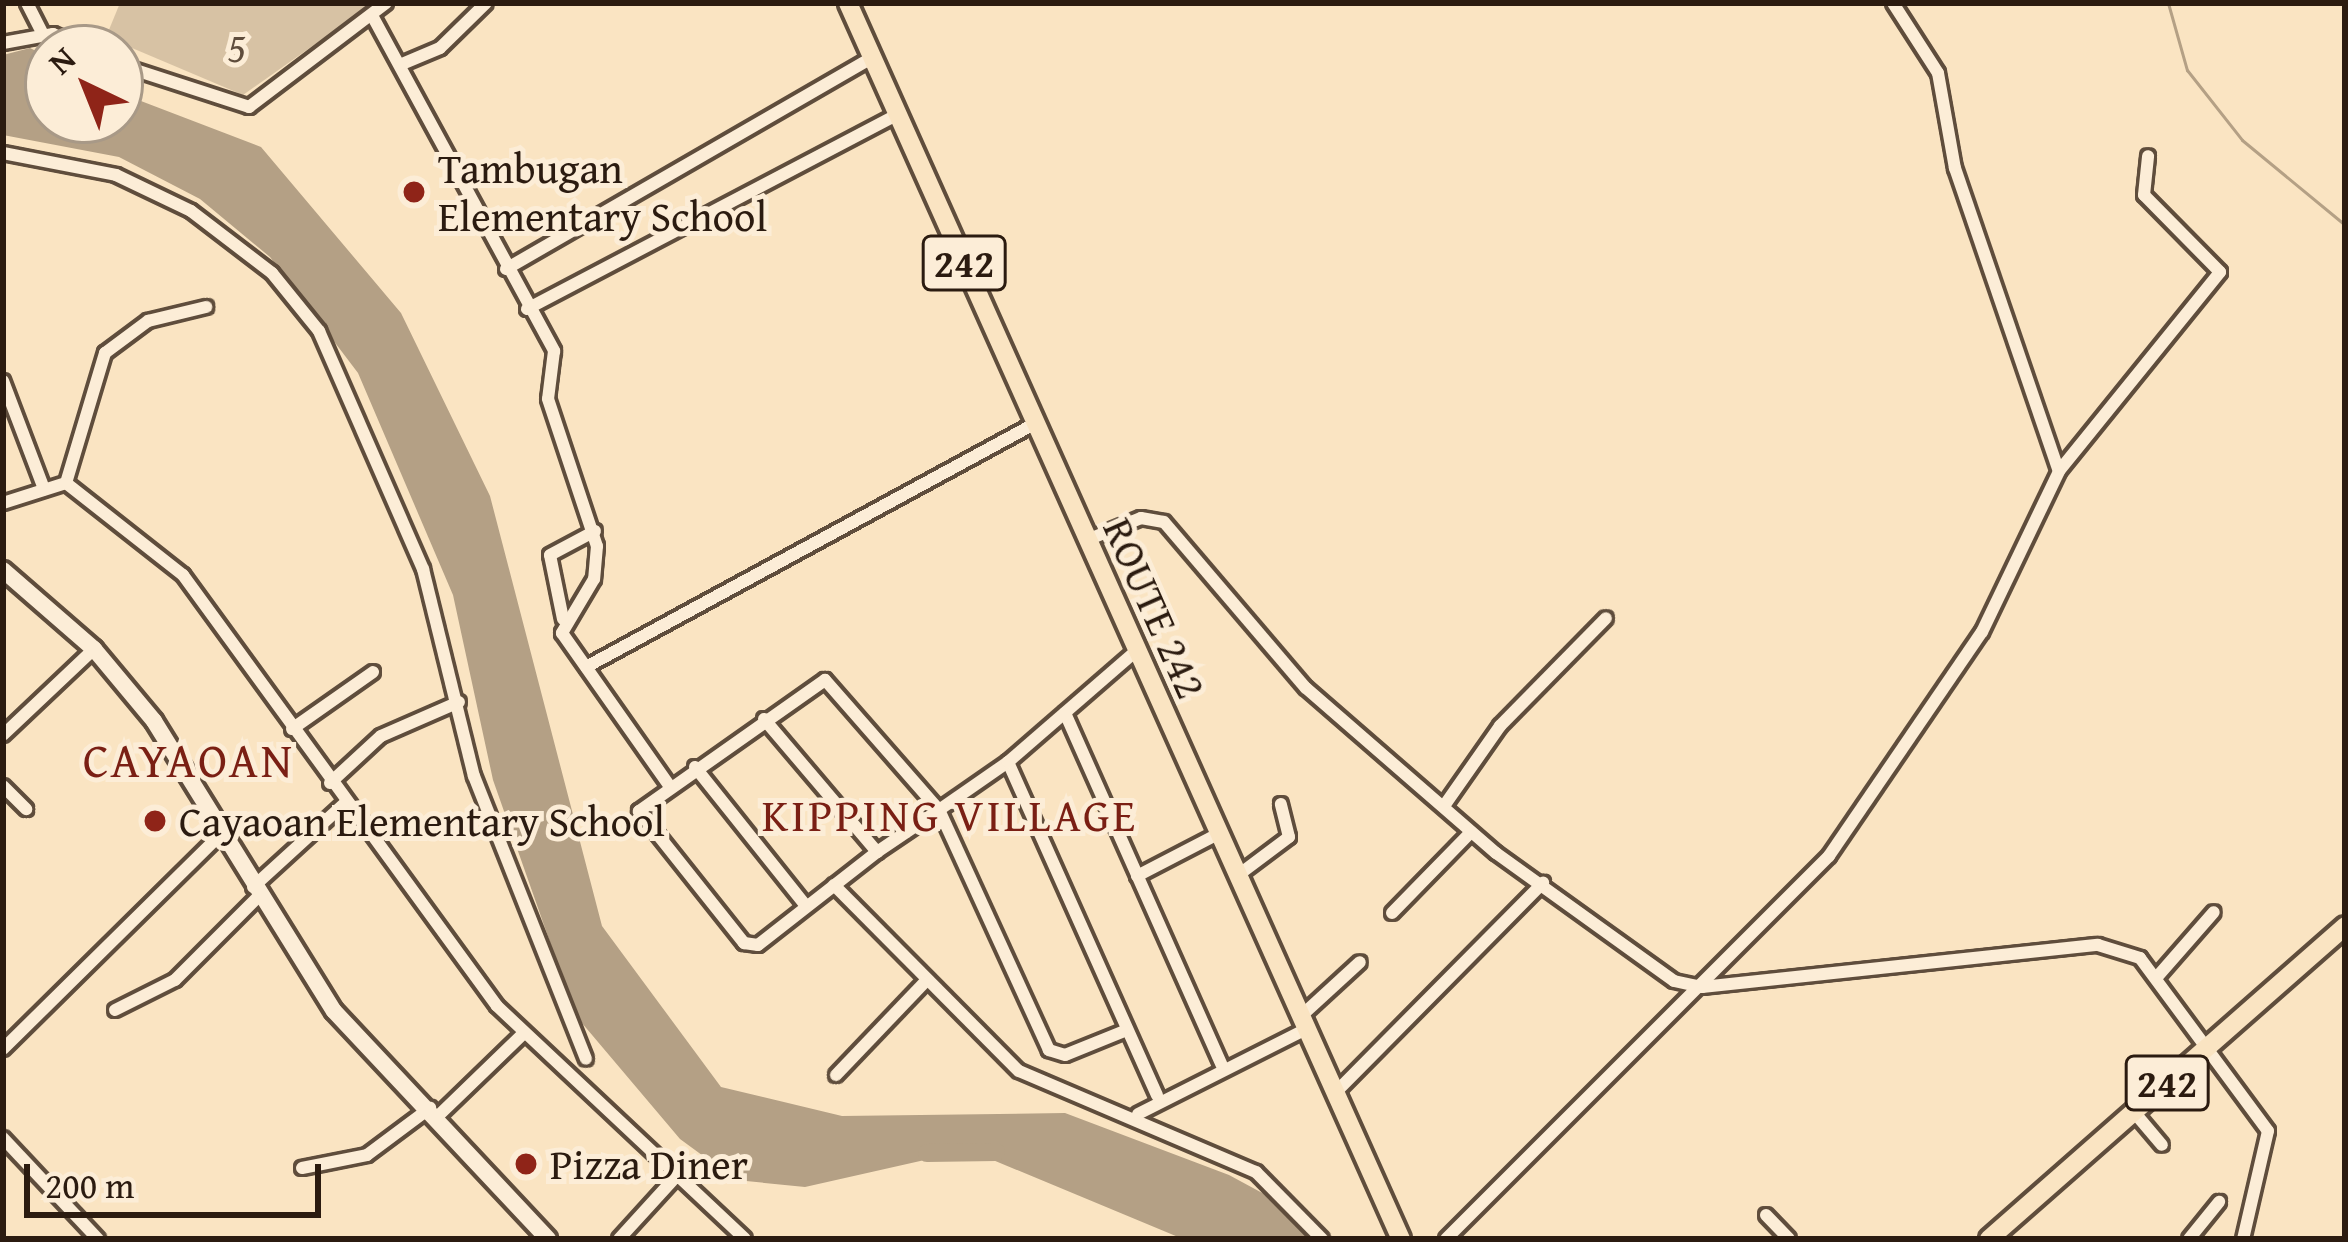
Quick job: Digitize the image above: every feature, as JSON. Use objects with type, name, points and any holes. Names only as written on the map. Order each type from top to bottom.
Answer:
[{"type":"main road","name":"ROUTE 242","points":[[848,3],[1216,835],[1401,1239]]},
{"type":"main road","name":"242","points":[[1988,1239],[2345,926]]},
{"type":"street","points":[[144,74],[237,110],[374,19],[386,3]]},
{"type":"street","points":[[401,64],[440,48],[486,3]]},
{"type":"street","points":[[1893,3],[1938,73],[1955,168],[2059,471]]},
{"type":"street","points":[[374,19],[556,356],[548,399],[595,532],[594,579],[562,620]]},
{"type":"street","points":[[506,269],[873,57]]},
{"type":"street","points":[[527,309],[899,114]]},
{"type":"street","points":[[3,152],[116,175],[191,211],[272,273],[361,409],[459,702],[474,776],[586,1059]]},
{"type":"street","points":[[1446,1239],[1828,856],[1989,620],[2059,471],[2220,272],[2144,195],[2148,156]]},
{"type":"street","points":[[66,483],[105,353],[157,317],[206,307]]},
{"type":"street","points":[[3,381],[44,489]]},
{"type":"street","points":[[586,668],[1036,423]]},
{"type":"street","points":[[3,503],[66,483]]},
{"type":"street","points":[[66,483],[197,589],[344,804],[524,1034],[672,1181],[745,1239]]},
{"type":"street","points":[[1087,540],[1142,518],[1164,522],[1306,688],[1471,832],[1663,974],[1702,987],[2098,945],[2127,950],[2157,977],[2268,1131],[2243,1239]]},
{"type":"street","points":[[595,532],[550,555],[562,620],[586,668],[668,784]]},
{"type":"street","points":[[3,570],[94,649],[223,832],[334,1010],[548,1239]]},
{"type":"street","points":[[1444,806],[1500,726],[1606,618]]},
{"type":"street","points":[[3,735],[94,649]]},
{"type":"street","points":[[1121,1032],[1065,1055],[1049,1050],[939,810],[817,680],[668,784],[640,818],[749,946],[877,852],[939,810],[1009,762],[1135,652]]},
{"type":"street","points":[[292,729],[373,672]]},
{"type":"street","points":[[330,783],[381,736],[459,702]]},
{"type":"street","points":[[1065,713],[1222,1065]]},
{"type":"street","points":[[764,719],[877,852]]},
{"type":"street","points":[[1009,762],[1121,1032],[1157,1095]]},
{"type":"street","points":[[695,766],[806,906]]},
{"type":"street","points":[[3,786],[26,809]]},
{"type":"street","points":[[115,1010],[175,980],[344,804]]},
{"type":"street","points":[[1236,877],[1289,837],[1282,804]]},
{"type":"street","points":[[3,1049],[223,832]]},
{"type":"street","points":[[1393,913],[1471,832]]},
{"type":"street","points":[[1137,875],[1216,835]]},
{"type":"street","points":[[1335,1093],[1543,883]]},
{"type":"street","points":[[834,885],[924,983],[1018,1071],[1138,1114],[1256,1172],[1322,1239]]},
{"type":"street","points":[[2157,977],[2214,911]]},
{"type":"street","points":[[1138,1114],[1157,1095],[1303,1023],[1360,962]]},
{"type":"street","points":[[836,1076],[924,983]]},
{"type":"street","points":[[302,1168],[367,1155],[434,1112],[524,1034]]},
{"type":"street","points":[[2134,1112],[2162,1145]]},
{"type":"street","points":[[3,1138],[98,1239]]},
{"type":"street","points":[[619,1239],[672,1181]]},
{"type":"street","points":[[2189,1239],[2219,1202]]},
{"type":"street","points":[[1766,1215],[1790,1239]]},
{"type":"green space","name":"5","points":[[120,3],[372,3],[243,95],[144,53],[144,24],[111,24]]},
{"type":"shaded area","points":[[24,50],[24,139],[3,135],[3,55]]},
{"type":"shaded area","points":[[144,102],[261,147],[401,313],[490,496],[602,926],[721,1087],[842,1116],[1065,1113],[1229,1175],[1299,1213],[1317,1239],[1183,1239],[969,1150],[805,1187],[736,1180],[680,1139],[576,1016],[493,780],[453,595],[358,373],[270,257],[200,199],[119,157],[50,144],[144,144]]},
{"type":"waterway","points":[[2168,3],[2187,70],[2242,140],[2345,225]]},
{"type":"waterway","points":[[927,1153],[996,1152]]},
{"type":"place","name":"Tambugan Elementary School","points":[[414,192]]},
{"type":"place","name":"Cayaoan Elementary School","points":[[155,821]]},
{"type":"place","name":"Pizza Diner","points":[[526,1164]]},
{"type":"district","name":"CAYAOAN","points":[[189,760]]},
{"type":"district","name":"KIPPING VILLAGE","points":[[950,815]]}]
